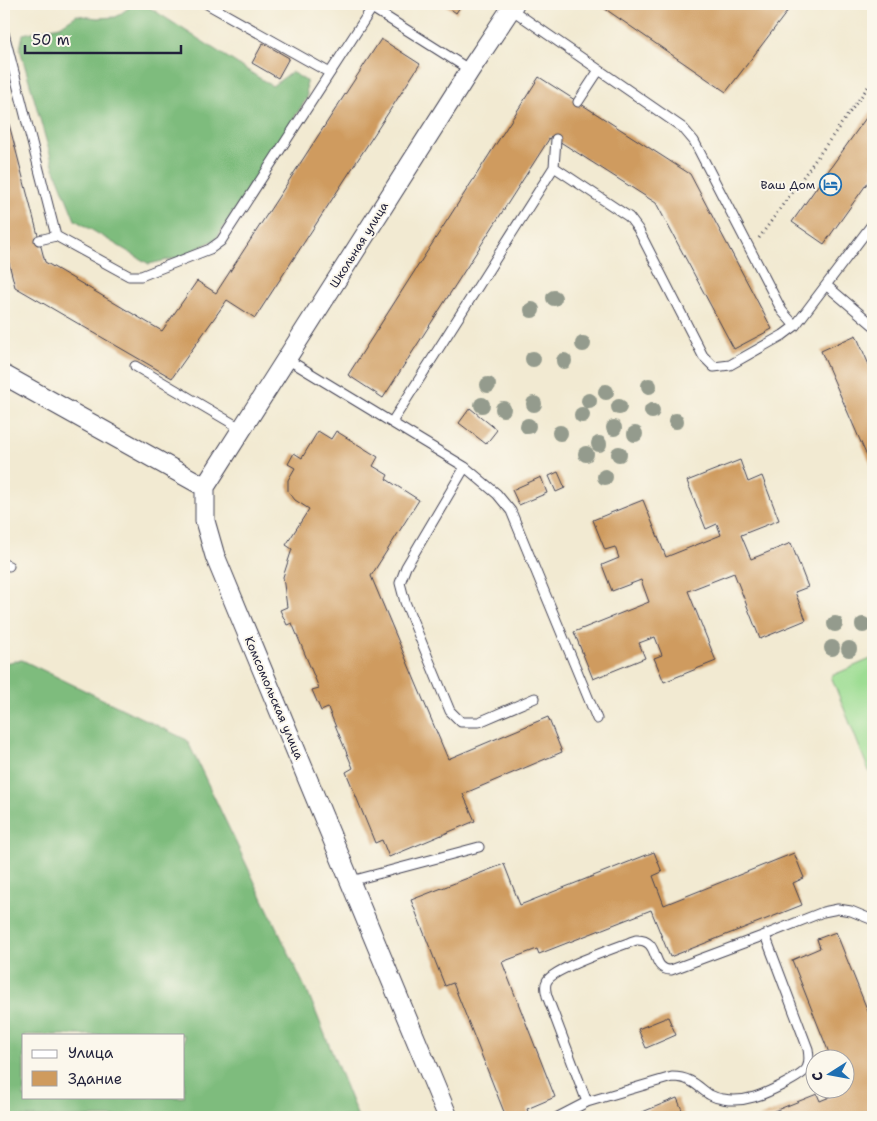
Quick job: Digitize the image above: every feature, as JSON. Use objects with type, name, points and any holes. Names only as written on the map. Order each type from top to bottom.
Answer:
[{"type":"street","name":"Школьная улица","points":[[205,487],[470,70],[513,6]]},
{"type":"street","points":[[4,375],[205,487]]},
{"type":"street","name":"Комсомольская улица","points":[[205,487],[205,521],[215,556],[448,1117]]},
{"type":"lane","points":[[208,4],[330,73]]},
{"type":"lane","points":[[40,240],[56,236],[129,276],[141,276],[210,249],[221,241],[373,6],[470,70]]},
{"type":"lane","points":[[513,6],[599,70],[683,128],[694,140],[782,311],[795,326]]},
{"type":"lane","points":[[4,33],[56,236]]},
{"type":"lane","points":[[578,102],[599,70]]},
{"type":"lane","points":[[392,422],[554,168],[556,138]]},
{"type":"lane","points":[[554,168],[629,217],[638,229],[703,356],[714,367],[730,365],[783,335],[795,326],[873,223]]},
{"type":"lane","points":[[826,285],[873,324]]},
{"type":"lane","points":[[288,359],[465,467],[497,494],[511,510],[597,719]]},
{"type":"lane","points":[[135,366],[242,429]]},
{"type":"lane","points":[[465,467],[406,567],[400,584],[405,602],[450,711],[461,722],[479,722],[535,698]]},
{"type":"lane","points":[[351,881],[479,847]]},
{"type":"lane","points":[[587,1102],[547,996],[545,987],[551,976],[636,940],[644,939],[650,944],[659,965],[666,970],[671,970],[823,912],[838,909],[851,911],[873,920]]},
{"type":"lane","points":[[558,1117],[587,1102],[672,1077],[683,1077],[694,1082],[711,1097],[722,1100],[736,1100],[754,1097],[796,1078],[804,1072],[808,1066],[808,1049],[765,935]]},
{"type":"path","points":[[751,250],[873,80]]},
{"type":"green space","points":[[134,4],[144,4],[272,86],[292,72],[306,81],[307,98],[216,239],[181,257],[149,264],[75,220],[54,168],[20,49],[23,34],[60,26],[77,15],[97,18],[116,17]]},
{"type":"green space","points":[[873,658],[873,781],[831,676]]},
{"type":"green space","points":[[22,660],[187,740],[311,1000],[358,1117],[4,1117],[4,663]]},
{"type":"building","points":[[444,4],[462,4],[456,13]]},
{"type":"building","points":[[598,4],[793,4],[726,92]]},
{"type":"building","points":[[381,39],[420,64],[255,318],[227,300],[172,378],[15,287],[4,244],[4,105],[45,262],[162,331],[197,281],[216,293]]},
{"type":"building","points":[[263,43],[289,58],[278,78],[252,63]]},
{"type":"building","points":[[539,77],[690,174],[772,329],[734,349],[656,203],[551,136],[383,398],[348,375]]},
{"type":"building","points":[[873,108],[873,175],[824,244],[792,222]]},
{"type":"building","points":[[856,335],[873,374],[873,470],[821,351]]},
{"type":"building","points":[[470,408],[497,430],[486,444],[459,423]]},
{"type":"building","points":[[318,431],[331,439],[336,431],[378,457],[373,466],[388,475],[386,479],[419,500],[371,576],[448,759],[548,717],[562,752],[463,794],[475,821],[389,857],[382,840],[375,843],[346,772],[353,768],[328,708],[321,711],[312,690],[319,688],[292,623],[287,625],[280,610],[287,607],[283,577],[292,549],[286,545],[309,509],[295,500],[288,491],[288,480],[295,468],[288,464],[294,453],[302,458]]},
{"type":"building","points":[[740,460],[748,482],[762,476],[779,520],[741,535],[751,559],[791,543],[808,587],[795,592],[806,620],[760,639],[734,573],[688,591],[716,661],[664,682],[654,658],[662,655],[655,637],[639,643],[645,658],[593,679],[574,632],[649,602],[641,580],[612,591],[602,565],[619,558],[615,547],[605,550],[593,520],[643,500],[666,557],[721,535],[717,524],[706,529],[687,481]]},
{"type":"building","points":[[558,472],[565,488],[556,492],[549,476]]},
{"type":"building","points":[[541,477],[547,493],[519,505],[512,490]]},
{"type":"building","points":[[654,852],[662,872],[653,876],[664,905],[794,853],[804,878],[793,883],[802,905],[670,957],[651,910],[539,954],[537,949],[502,962],[555,1097],[527,1109],[530,1117],[506,1117],[453,983],[445,986],[411,900],[504,864],[520,905]]},
{"type":"building","points":[[836,932],[873,1024],[873,1117],[759,1117],[807,1098],[819,1098],[820,1101],[827,1098],[854,1098],[854,1048],[827,1048],[792,960],[820,948],[817,939]]},
{"type":"building","points":[[668,1017],[676,1035],[646,1048],[638,1029]]},
{"type":"building","points":[[677,1098],[685,1117],[630,1117]]},
{"type":"place","name":"Ваш Дом","points":[[831,185]]}]
